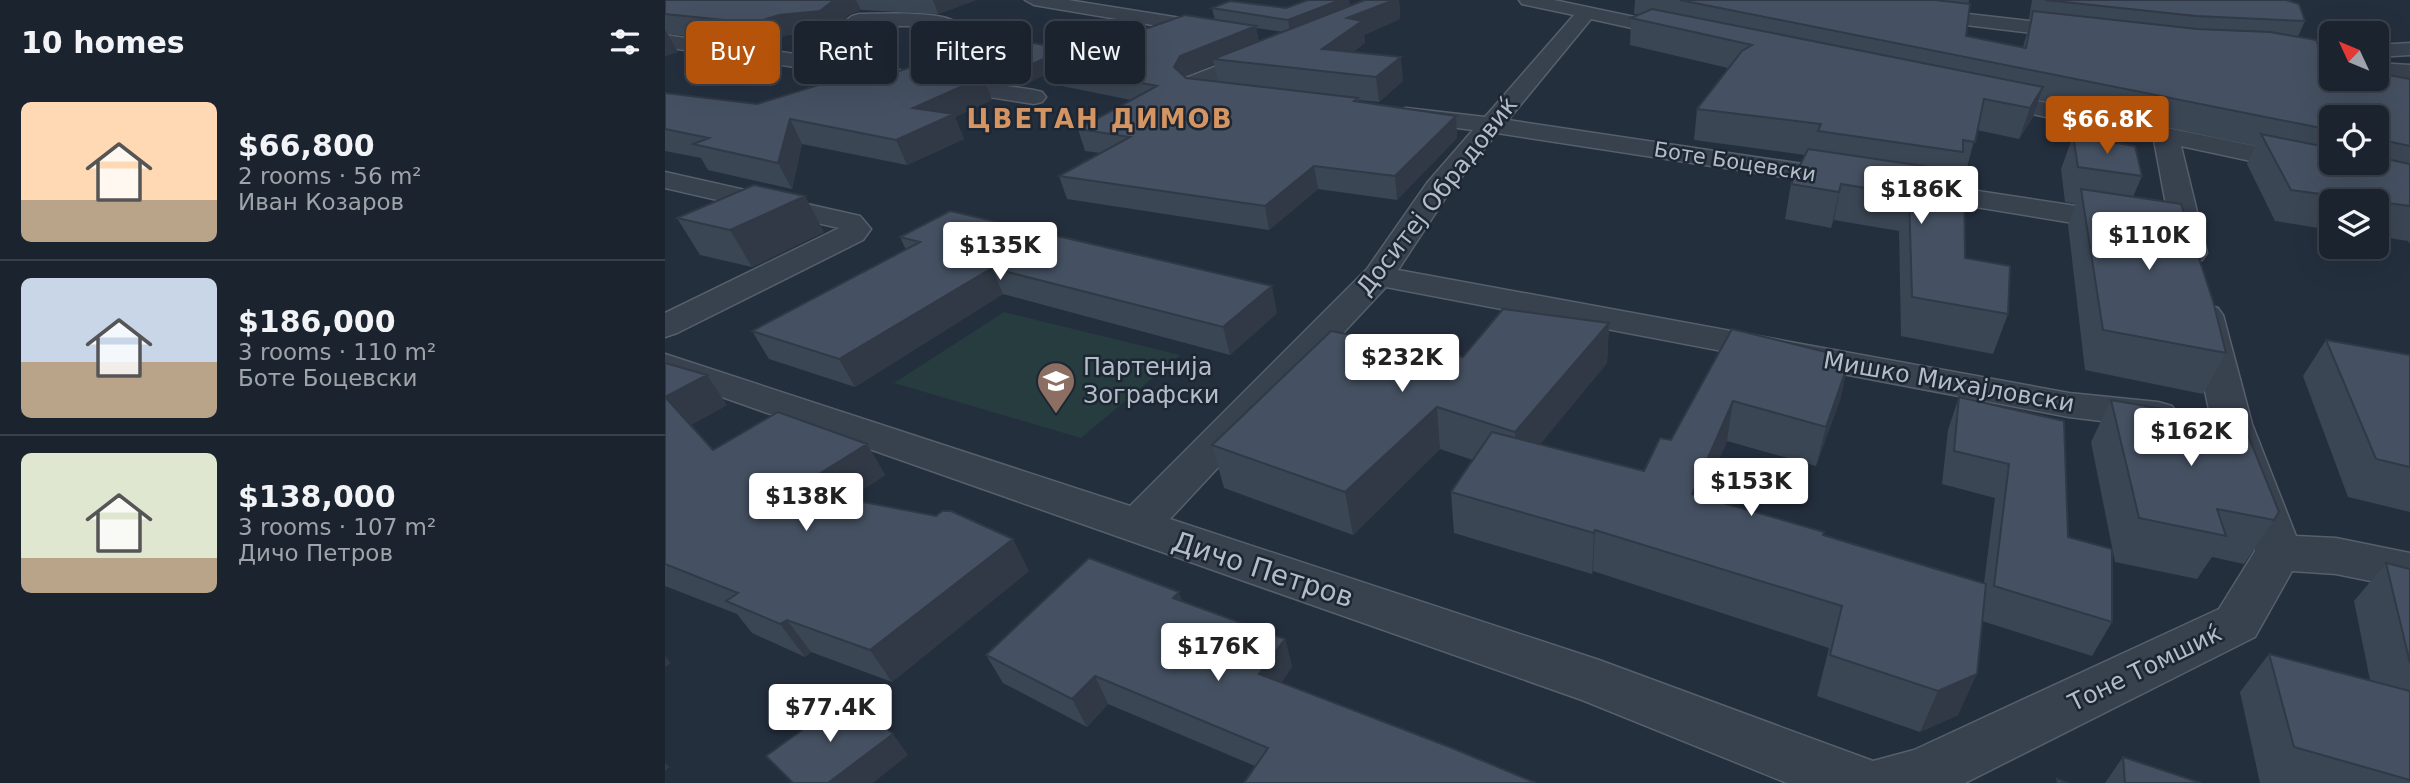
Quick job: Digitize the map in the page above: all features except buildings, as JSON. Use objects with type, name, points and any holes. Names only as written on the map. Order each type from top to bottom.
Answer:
[{"type":"street","points":[[1034,0],[1244,35],[1279,44],[1194,83],[1192,87],[1199,91],[1252,97]]},
{"type":"street","points":[[1528,0],[1707,38]]},
{"type":"street","name":"Доситеј Обрадовиќ","points":[[1136,527],[1378,276],[1437,189],[1587,12]]},
{"type":"street","points":[[1899,12],[2105,35]]},
{"type":"street","points":[[858,21],[926,21]]},
{"type":"street","points":[[665,41],[794,62]]},
{"type":"street","points":[[2389,50],[2410,49]]},
{"type":"street","points":[[2319,52],[2257,50],[2319,60]]},
{"type":"street","points":[[897,77],[1034,96]]},
{"type":"street","points":[[1966,93],[2319,168]]},
{"type":"street","name":"Боте Боцевски","points":[[1385,113],[1491,125],[2165,229]]},
{"type":"street","points":[[2166,135],[2165,229],[2279,552],[2336,556],[2410,570]]},
{"type":"street","points":[[665,180],[850,222],[856,229],[829,247],[665,326]]},
{"type":"street","name":"Мишко Михајловски","points":[[1378,276],[2069,405],[2232,424]]},
{"type":"street","name":"Дичо Петров","points":[[665,365],[1599,684],[1857,783]]},
{"type":"street","name":"Тоне Томшиќ","points":[[1889,783],[1920,776],[2237,623],[2279,552]]},
{"type":"green space","points":[[1004,312],[1180,355],[1081,438],[894,383]]},
{"type":"place","name":"Партенија Зографски","points":[[1056,415]]},
{"type":"district","name":"ЦВЕТАН ДИМОВ","points":[[1100,119]]}]
